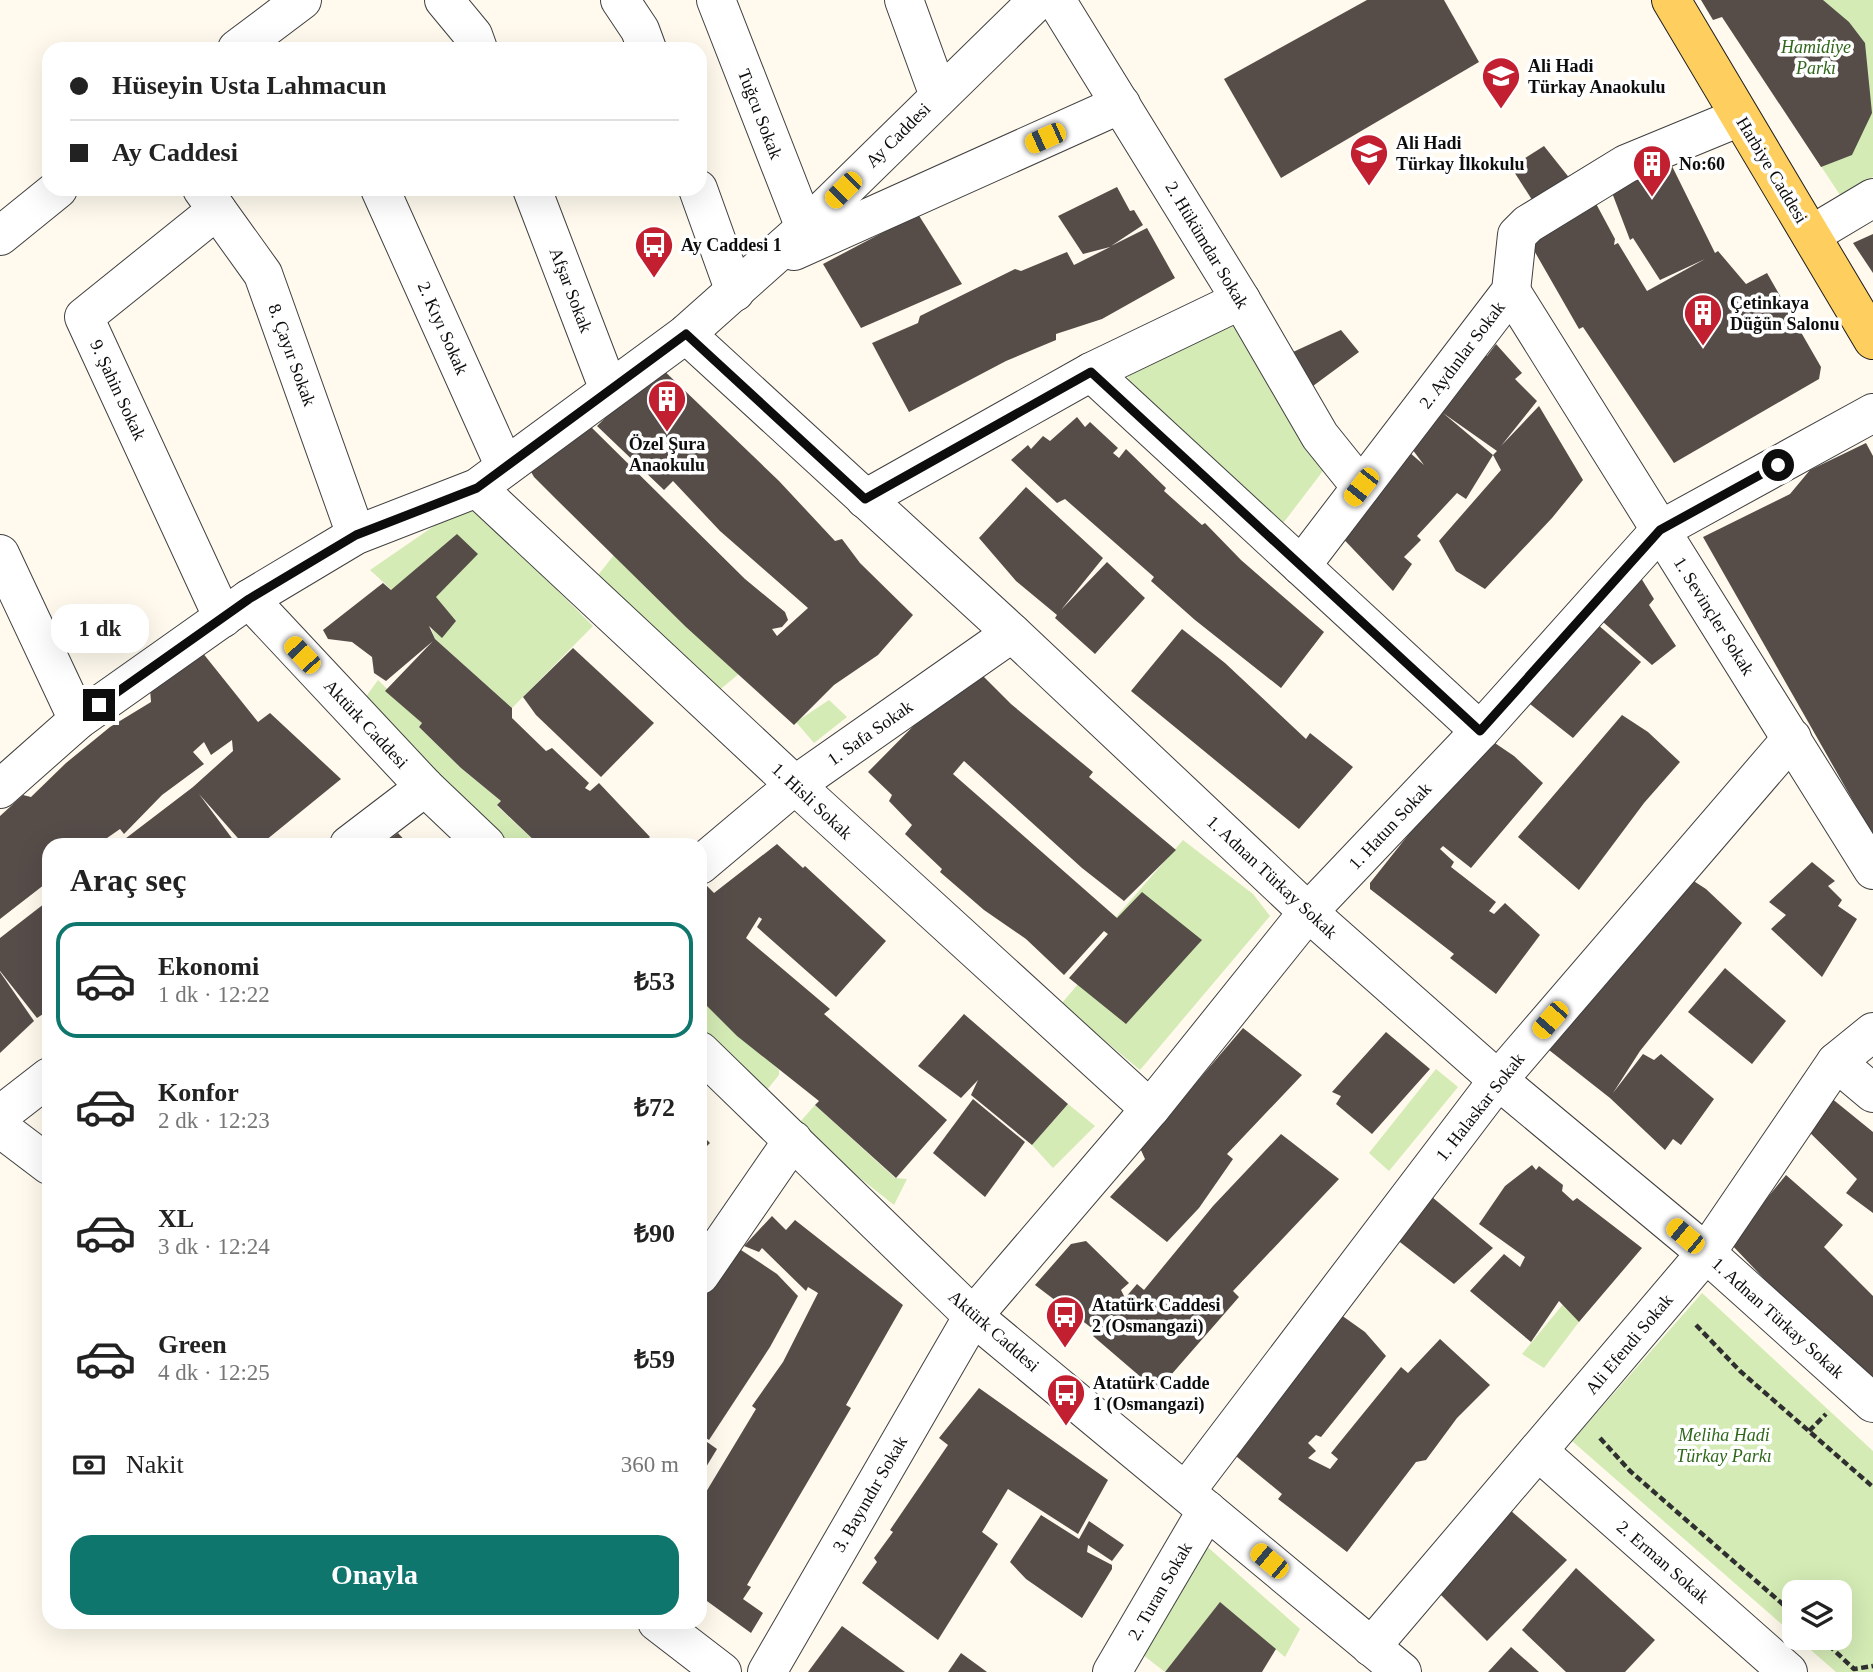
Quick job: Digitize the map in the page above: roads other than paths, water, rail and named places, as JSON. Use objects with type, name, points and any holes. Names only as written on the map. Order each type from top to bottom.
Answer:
[{"type":"main road","name":"Harbiye Caddesi","points":[[1671,0],[1873,341]]},
{"type":"street","points":[[246,42],[302,0]]},
{"type":"street","points":[[444,0],[473,35],[476,42]]},
{"type":"street","points":[[620,0],[640,30],[644,42]]},
{"type":"street","name":"Tuğcu Sokak","points":[[716,0],[805,228]]},
{"type":"street","points":[[904,0],[939,96]]},
{"type":"street","name":"Ay Caddesi","points":[[0,789],[78,720],[236,609],[356,535],[491,477],[686,334],[805,228],[1038,0]]},
{"type":"street","name":"2. Hükümdar Sokak","points":[[1056,0],[1241,300],[1320,436],[1361,487]]},
{"type":"street","points":[[766,263],[1121,104]]},
{"type":"street","name":"2. Aydınlar Sokak","points":[[1301,566],[1511,291],[1517,235],[1528,224],[1626,164],[1740,117]]},
{"type":"street","points":[[0,236],[49,196]]},
{"type":"street","name":"2. Kıyı Sokak","points":[[383,196],[491,477]]},
{"type":"street","name":"Afşar Sokak","points":[[535,196],[609,390]]},
{"type":"street","points":[[701,196],[735,292]]},
{"type":"street","points":[[1811,234],[1873,198]]},
{"type":"street","name":"8. Çayır Sokak","points":[[209,199],[263,274],[356,535]]},
{"type":"street","name":"9. Şahin Sokak","points":[[209,199],[85,317],[236,609]]},
{"type":"street","name":"1. Sevinçler Sokak","points":[[1511,291],[1873,870]]},
{"type":"street","points":[[865,499],[1091,372],[1241,300]]},
{"type":"street","name":"1. Adnan Türkay Sokak","points":[[686,334],[1012,633],[1308,912],[1498,1080],[1706,1254],[1873,1403]]},
{"type":"street","points":[[1091,372],[1480,731]]},
{"type":"street","name":"1. Hatun Sokak","points":[[973,1316],[1150,1109],[1308,912],[1480,731],[1660,530],[1873,413]]},
{"type":"street","name":"1. Hisli Sokak","points":[[491,477],[794,785],[1150,1109]]},
{"type":"street","points":[[0,554],[78,720]]},
{"type":"street","name":"Aktürk Caddesi","points":[[236,609],[479,838]]},
{"type":"street","name":"1. Safa Sokak","points":[[707,859],[794,785],[1012,633]]},
{"type":"street","name":"1. Halaskar Sokak","points":[[1196,1501],[1498,1080],[1792,738]]},
{"type":"street","points":[[358,838],[425,787]]},
{"type":"street","name":"Ali Efendi Sokak","points":[[1371,1647],[1706,1254],[1836,1062],[1873,1032]]},
{"type":"street","name":"Aktürk Caddesi","points":[[707,1058],[973,1316],[1402,1672]]},
{"type":"street","points":[[1836,1062],[1873,1093]]},
{"type":"street","points":[[0,1115],[42,1082]]},
{"type":"street","points":[[0,1128],[42,1160]]},
{"type":"street","points":[[707,1265],[793,1140]]},
{"type":"street","name":"3. Bayındır Sokak","points":[[767,1672],[973,1316]]},
{"type":"street","name":"2. Erman Sokak","points":[[1538,1451],[1787,1672]]},
{"type":"street","name":"2. Turan Sokak","points":[[1112,1672],[1196,1501]]},
{"type":"street","points":[[666,1629],[722,1672]]},
{"type":"place","name":"Ali Hadi Türkay Anaokulu","points":[[1501,110]]},
{"type":"place","name":"Ali Hadi Türkay İlkokulu","points":[[1369,187]]},
{"type":"place","name":"No:60","points":[[1652,198]]},
{"type":"place","name":"Ay Caddesi 1","points":[[654,279]]},
{"type":"place","name":"Çetinkaya Düğün Salonu","points":[[1703,347]]},
{"type":"place","name":"Özel Şura Anaokulu","points":[[667,433]]},
{"type":"place","name":"Atatürk Caddesi 2 (Osmangazi)","points":[[1065,1349]]},
{"type":"place","name":"Atatürk Cadde 1 (Osmangazi)","points":[[1066,1427]]},
{"type":"park label","name":"Hamidiye Parkı","points":[[1816,57]]},
{"type":"park label","name":"Meliha Hadi Türkay Parkı","points":[[1724,1445]]}]
